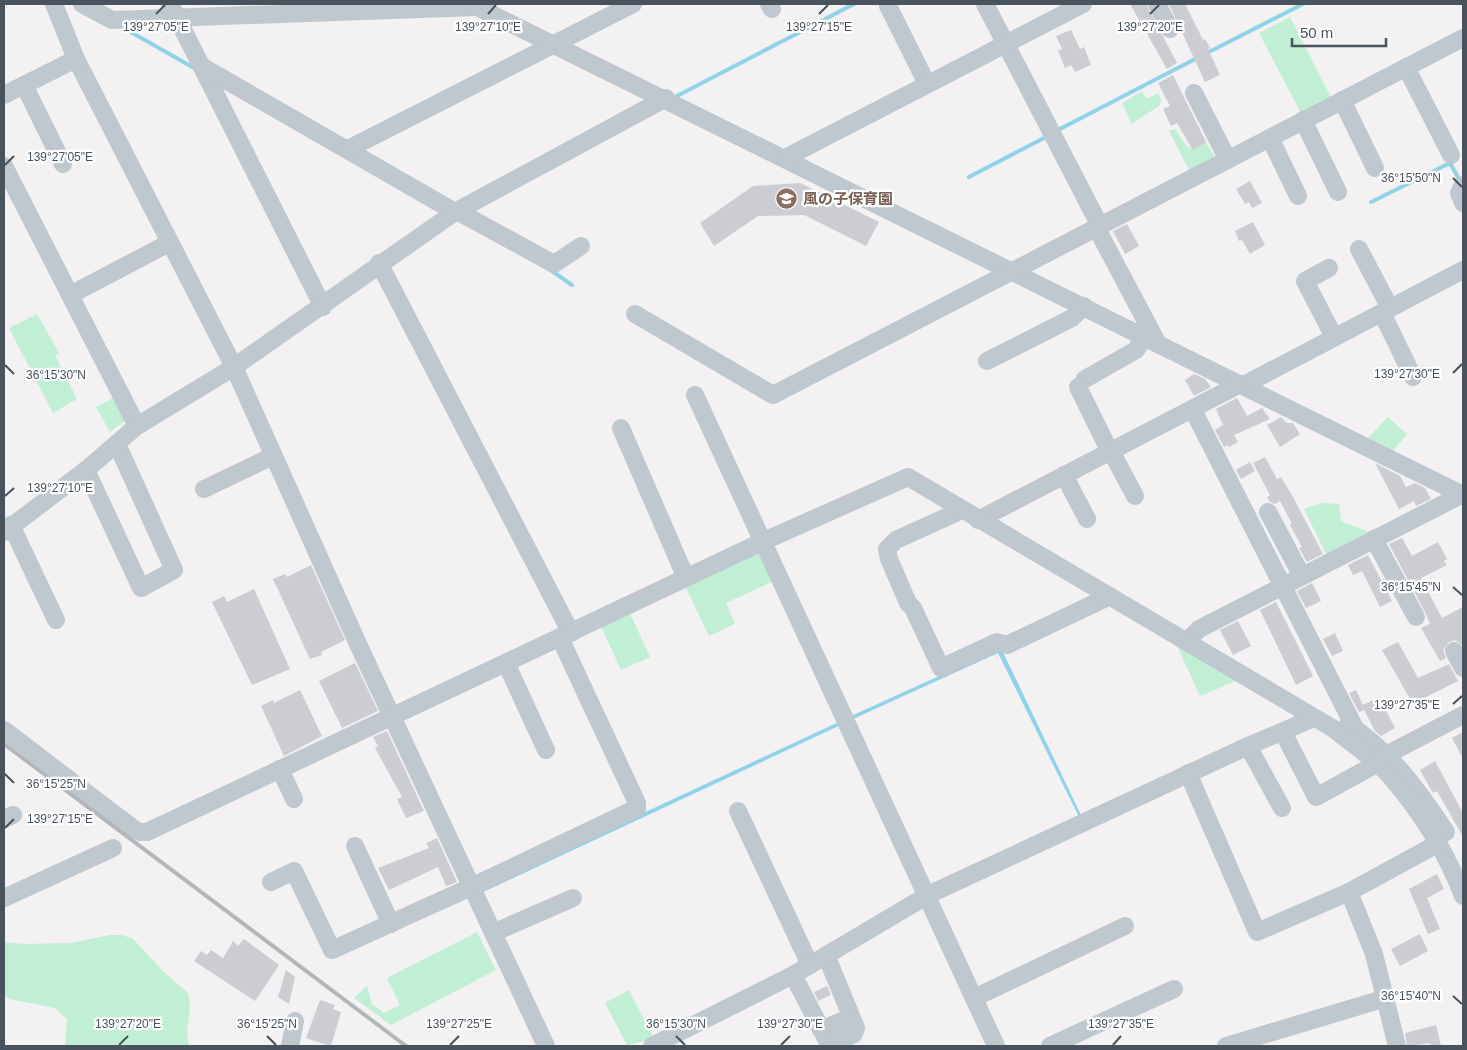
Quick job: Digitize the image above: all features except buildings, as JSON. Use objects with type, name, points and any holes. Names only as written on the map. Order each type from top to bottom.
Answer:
[{"type":"street","points":[[54,4],[76,59],[234,366],[273,456],[546,1046]]},
{"type":"street","points":[[82,4],[112,20],[173,11],[474,6],[666,98],[1463,495]]},
{"type":"street","points":[[348,149],[633,4]]},
{"type":"street","points":[[985,4],[1098,227],[1151,341]]},
{"type":"street","points":[[785,158],[1083,4]]},
{"type":"street","points":[[1157,4],[1170,29]]},
{"type":"street","points":[[888,6],[927,84]]},
{"type":"street","points":[[173,11],[323,307]]},
{"type":"street","points":[[635,314],[773,395],[1463,38]]},
{"type":"street","points":[[4,95],[76,59]]},
{"type":"street","points":[[203,67],[456,212],[554,264],[582,246]]},
{"type":"street","points":[[1406,68],[1451,155]]},
{"type":"street","points":[[24,85],[63,164]]},
{"type":"street","points":[[1194,93],[1228,160]]},
{"type":"street","points":[[56,620],[7,528],[86,470],[137,426],[234,366],[323,307],[379,263],[456,212],[666,98]]},
{"type":"street","points":[[1342,100],[1374,168]]},
{"type":"street","points":[[1303,120],[1338,192]]},
{"type":"street","points":[[1270,138],[1298,196]]},
{"type":"street","points":[[4,166],[137,426]]},
{"type":"street","points":[[1463,184],[1459,194],[1463,203]]},
{"type":"street","points":[[70,294],[170,243]]},
{"type":"street","points":[[1359,249],[1413,377]]},
{"type":"street","points":[[271,882],[294,871],[332,950],[392,924],[636,808],[637,803],[566,635],[379,263]]},
{"type":"street","points":[[1329,268],[1304,281],[1334,337]]},
{"type":"street","points":[[978,520],[1463,270]]},
{"type":"street","points":[[987,361],[1072,318],[1084,306]]},
{"type":"street","points":[[1135,496],[1111,451],[1081,383],[1151,341]]},
{"type":"street","points":[[696,395],[996,1046]]},
{"type":"street","points":[[1193,410],[1356,730],[1381,760],[1389,775],[1439,843],[1463,896]]},
{"type":"street","points":[[621,428],[686,578]]},
{"type":"street","points":[[86,470],[141,588],[174,570],[117,444]]},
{"type":"street","points":[[204,489],[273,456]]},
{"type":"street","points":[[1064,475],[1087,519]]},
{"type":"street","points":[[4,730],[140,832],[147,832],[764,541],[908,477],[1334,729],[1381,760],[1421,794],[1450,838],[1463,864]]},
{"type":"street","points":[[1187,642],[1200,629],[1463,495]]},
{"type":"street","points":[[962,510],[896,540],[888,549],[889,559],[908,603],[913,608],[941,668],[997,642],[1007,644],[1110,596]]},
{"type":"street","points":[[1268,512],[1302,576]]},
{"type":"street","points":[[1374,539],[1416,617]]},
{"type":"street","points":[[1454,651],[1463,668]]},
{"type":"street","points":[[506,663],[546,750]]},
{"type":"street","points":[[1284,732],[1316,796],[1463,715]]},
{"type":"street","points":[[652,1046],[793,975],[928,895],[1276,733],[1284,732],[1314,718]]},
{"type":"street","points":[[1334,729],[1344,724],[1356,730]]},
{"type":"street","points":[[1248,746],[1282,808]]},
{"type":"street","points":[[280,768],[294,799]]},
{"type":"street","points":[[1188,774],[1257,932],[1349,892],[1439,843]]},
{"type":"street","points":[[738,811],[810,965]]},
{"type":"street","points":[[355,846],[392,924]]},
{"type":"street","points":[[4,898],[113,848]]},
{"type":"street","points":[[1349,892],[1374,954],[1398,1046]]},
{"type":"street","points":[[493,933],[573,898]]},
{"type":"street","points":[[974,998],[1125,926]]},
{"type":"street","points":[[793,975],[830,1046],[854,1034],[856,1028],[826,955]]},
{"type":"street","points":[[1050,1046],[1174,989]]},
{"type":"street","points":[[1226,1046],[1386,998]]},
{"type":"street","points":[[821,1030],[851,1017]]},
{"type":"street","points":[[290,1046],[295,1021]]},
{"type":"green space","points":[[1290,17],[1333,101],[1303,117],[1259,33]]},
{"type":"green space","points":[[1142,91],[1147,99],[1158,93],[1161,100],[1160,105],[1132,124],[1122,103]]},
{"type":"green space","points":[[1175,129],[1188,148],[1204,139],[1216,159],[1190,172],[1169,131]]},
{"type":"green space","points":[[37,314],[59,353],[55,355],[77,399],[53,413],[9,328]]},
{"type":"green space","points":[[115,397],[126,420],[110,432],[96,407]]},
{"type":"green space","points":[[1388,417],[1407,434],[1393,451],[1368,438]]},
{"type":"green space","points":[[1321,503],[1339,504],[1341,521],[1369,532],[1326,554],[1304,509]]},
{"type":"green space","points":[[762,550],[776,580],[726,603],[735,624],[709,636],[685,586]]},
{"type":"green space","points":[[629,611],[650,657],[621,670],[600,624]]},
{"type":"green space","points":[[1176,644],[1236,681],[1200,696]]},
{"type":"green space","points":[[477,932],[496,970],[391,1025],[354,998],[367,986],[372,1004],[384,1013],[400,1005],[387,978]]},
{"type":"green space","points":[[110,935],[122,935],[133,939],[163,971],[188,993],[190,1007],[187,1031],[189,1046],[65,1046],[67,1019],[55,1008],[9,999],[4,995],[4,942],[24,944],[71,943]]},
{"type":"green space","points":[[629,990],[654,1039],[627,1045],[605,1003]]},
{"type":"water","points":[[1001,648],[1081,815],[1298,715],[1300,718],[1080,819],[998,653],[853,719],[851,716]]},
{"type":"water","points":[[841,721],[843,724],[481,893],[480,889]]},
{"type":"waterway","points":[[677,96],[854,4]]},
{"type":"waterway","points":[[1205,54],[1303,4]]},
{"type":"waterway","points":[[129,31],[194,68]]},
{"type":"waterway","points":[[1056,131],[1199,57]]},
{"type":"waterway","points":[[969,177],[1048,136]]},
{"type":"waterway","points":[[1452,161],[1450,163],[1460,181]]},
{"type":"waterway","points":[[1371,202],[1450,163]]},
{"type":"waterway","points":[[552,271],[572,285]]},
{"type":"railway","points":[[4,744],[406,1046]]},
{"type":"place","name":"風の子保育園","points":[[787,198]]}]
